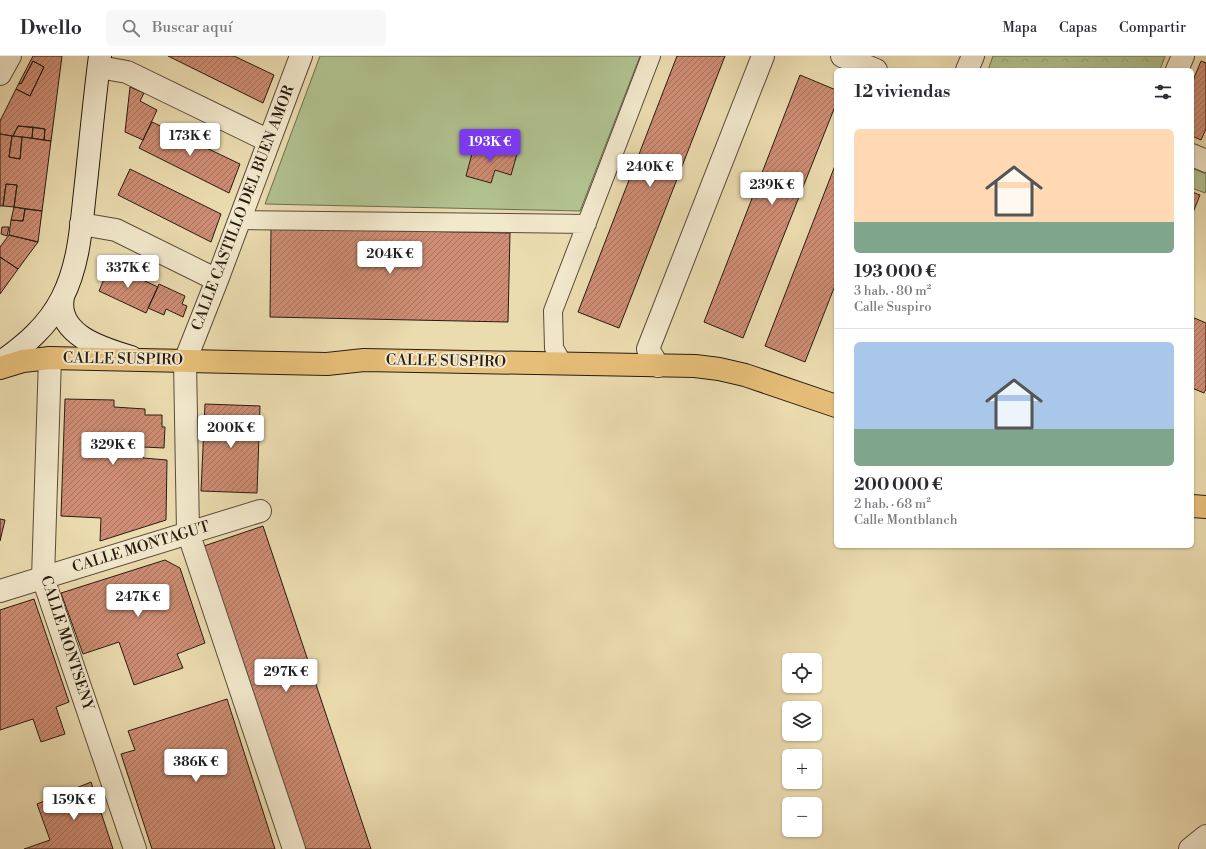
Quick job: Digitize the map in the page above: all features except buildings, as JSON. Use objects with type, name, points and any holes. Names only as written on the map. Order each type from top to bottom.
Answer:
[{"type":"main road","name":"CALLE SUSPIRO","points":[[0,368],[23,361],[50,358],[327,364],[364,360],[695,366],[719,369],[745,375],[834,405]]},
{"type":"main road","points":[[1194,506],[1206,507]]},
{"type":"street","points":[[0,74],[10,56]]},
{"type":"street","name":"CALLE CASTILLO DEL BUEN AMOR","points":[[186,360],[301,56]]},
{"type":"street","points":[[563,364],[554,348],[553,311],[652,56]]},
{"type":"street","points":[[658,366],[648,350],[763,56]]},
{"type":"street","points":[[842,56],[871,68]]},
{"type":"street","points":[[968,68],[973,56]]},
{"type":"street","points":[[1178,68],[1183,56]]},
{"type":"street","points":[[0,363],[25,345],[49,319],[63,297],[76,262],[99,61],[127,72],[269,141]]},
{"type":"street","points":[[1194,156],[1206,160]]},
{"type":"street","points":[[239,220],[587,224]]},
{"type":"street","points":[[81,224],[116,230],[217,280]]},
{"type":"street","points":[[63,297],[62,304],[65,317],[79,335],[105,349],[139,359]]},
{"type":"street","points":[[33,337],[32,342],[36,351],[44,357],[50,358]]},
{"type":"street","name":"CALLE MONTSENY","points":[[50,358],[43,578],[135,849]]},
{"type":"street","points":[[186,360],[188,532],[294,849]]},
{"type":"street","name":"CALLE MONTAGUT","points":[[0,591],[260,511]]},
{"type":"street","points":[[1190,849],[1206,836]]},
{"type":"green space","points":[[320,56],[640,56],[580,211],[265,204]]},
{"type":"green space","points":[[993,56],[1165,56],[1161,68],[989,68]]},
{"type":"green space","points":[[1194,169],[1206,174],[1205,193],[1194,189]]}]
